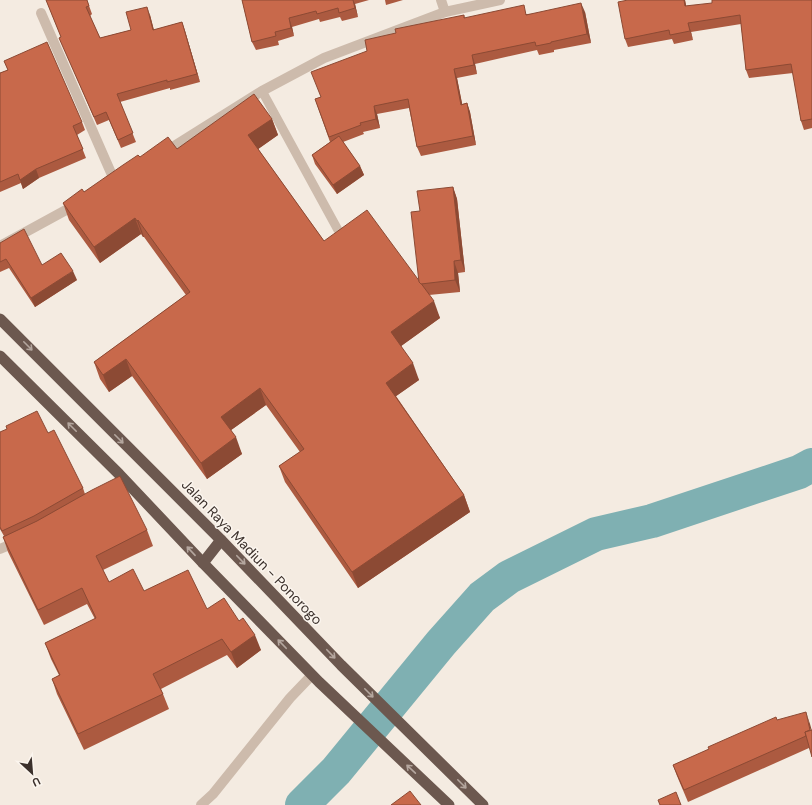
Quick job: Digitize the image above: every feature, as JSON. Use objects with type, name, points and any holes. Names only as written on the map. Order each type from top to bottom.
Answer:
[{"type":"highway","name":"Jalan Raya Madiun - Ponorogo","points":[[0,319],[221,540],[342,665],[483,805]]},
{"type":"highway","points":[[0,356],[119,474],[203,563],[316,678],[449,805]]},
{"type":"highway","points":[[203,563],[221,540]]},
{"type":"street","points":[[441,0],[445,12]]},
{"type":"street","points":[[155,158],[262,91],[324,58],[445,12],[500,0]]},
{"type":"street","points":[[41,13],[115,182]]},
{"type":"street","points":[[0,246],[88,198]]},
{"type":"street","points":[[110,484],[119,474]]},
{"type":"street","points":[[0,549],[27,537]]},
{"type":"street","points":[[201,805],[213,794],[290,698],[301,687],[316,678]]},
{"type":"lane","points":[[262,91],[338,230]]},
{"type":"building","points":[[46,0],[87,0],[89,6],[86,7],[100,38],[131,30],[126,12],[147,7],[153,30],[182,22],[197,74],[167,82],[167,80],[117,94],[133,133],[118,140],[106,112],[94,117],[59,38],[61,37]]},
{"type":"building","points":[[242,0],[353,0],[355,8],[339,13],[338,8],[317,14],[316,11],[289,18],[291,28],[275,32],[276,36],[252,42]]},
{"type":"building","points":[[628,0],[684,0],[685,6],[712,3],[712,0],[812,0],[812,119],[801,121],[791,64],[746,70],[740,15],[688,23],[690,31],[670,35],[669,30],[625,39],[618,2]]},
{"type":"building","points":[[581,3],[587,34],[536,46],[535,42],[472,55],[474,65],[454,69],[461,105],[467,103],[473,136],[417,147],[408,99],[374,106],[376,119],[360,123],[361,125],[329,137],[315,99],[321,97],[311,72],[367,51],[365,40],[396,33],[395,29],[464,15],[464,18],[524,5],[526,15]]},
{"type":"building","points":[[47,42],[82,122],[73,126],[83,149],[36,169],[20,180],[18,174],[0,182],[0,73],[8,70],[4,61]]},
{"type":"building","points":[[254,94],[272,119],[248,135],[324,241],[367,210],[434,301],[391,332],[413,363],[386,383],[464,495],[352,572],[279,466],[304,449],[260,388],[221,417],[236,437],[201,463],[126,359],[103,375],[94,362],[190,292],[138,220],[137,221],[135,218],[94,247],[63,203],[82,189],[84,192],[138,155],[140,157],[168,137],[177,149]]},
{"type":"building","points":[[339,136],[360,166],[333,185],[312,155]]},
{"type":"building","points":[[453,187],[461,260],[454,261],[455,280],[421,284],[419,282],[411,212],[420,211],[417,191]]},
{"type":"building","points":[[24,229],[42,265],[61,253],[73,271],[31,298],[6,259],[0,262],[0,243]]},
{"type":"building","points":[[37,411],[48,433],[54,430],[83,488],[34,516],[2,531],[0,527],[0,432],[7,429],[6,426]]},
{"type":"building","points":[[120,476],[147,530],[96,556],[109,582],[133,569],[144,591],[188,570],[207,609],[224,598],[239,621],[243,618],[255,635],[231,652],[222,639],[153,674],[163,694],[78,734],[52,679],[60,675],[45,643],[96,618],[82,588],[38,610],[3,537],[37,521]]},
{"type":"building","points":[[806,712],[810,730],[805,732],[806,736],[684,790],[673,765],[709,749],[708,747],[776,717],[777,720]]},
{"type":"building","points":[[812,730],[812,757],[805,732]]},
{"type":"building","points":[[410,791],[421,805],[391,805]]},
{"type":"building","points":[[676,792],[681,805],[660,805],[658,800]]},
{"type":"waterway","points":[[302,805],[336,771],[441,643],[482,597],[509,577],[596,534],[652,521],[799,472],[812,465]]}]
